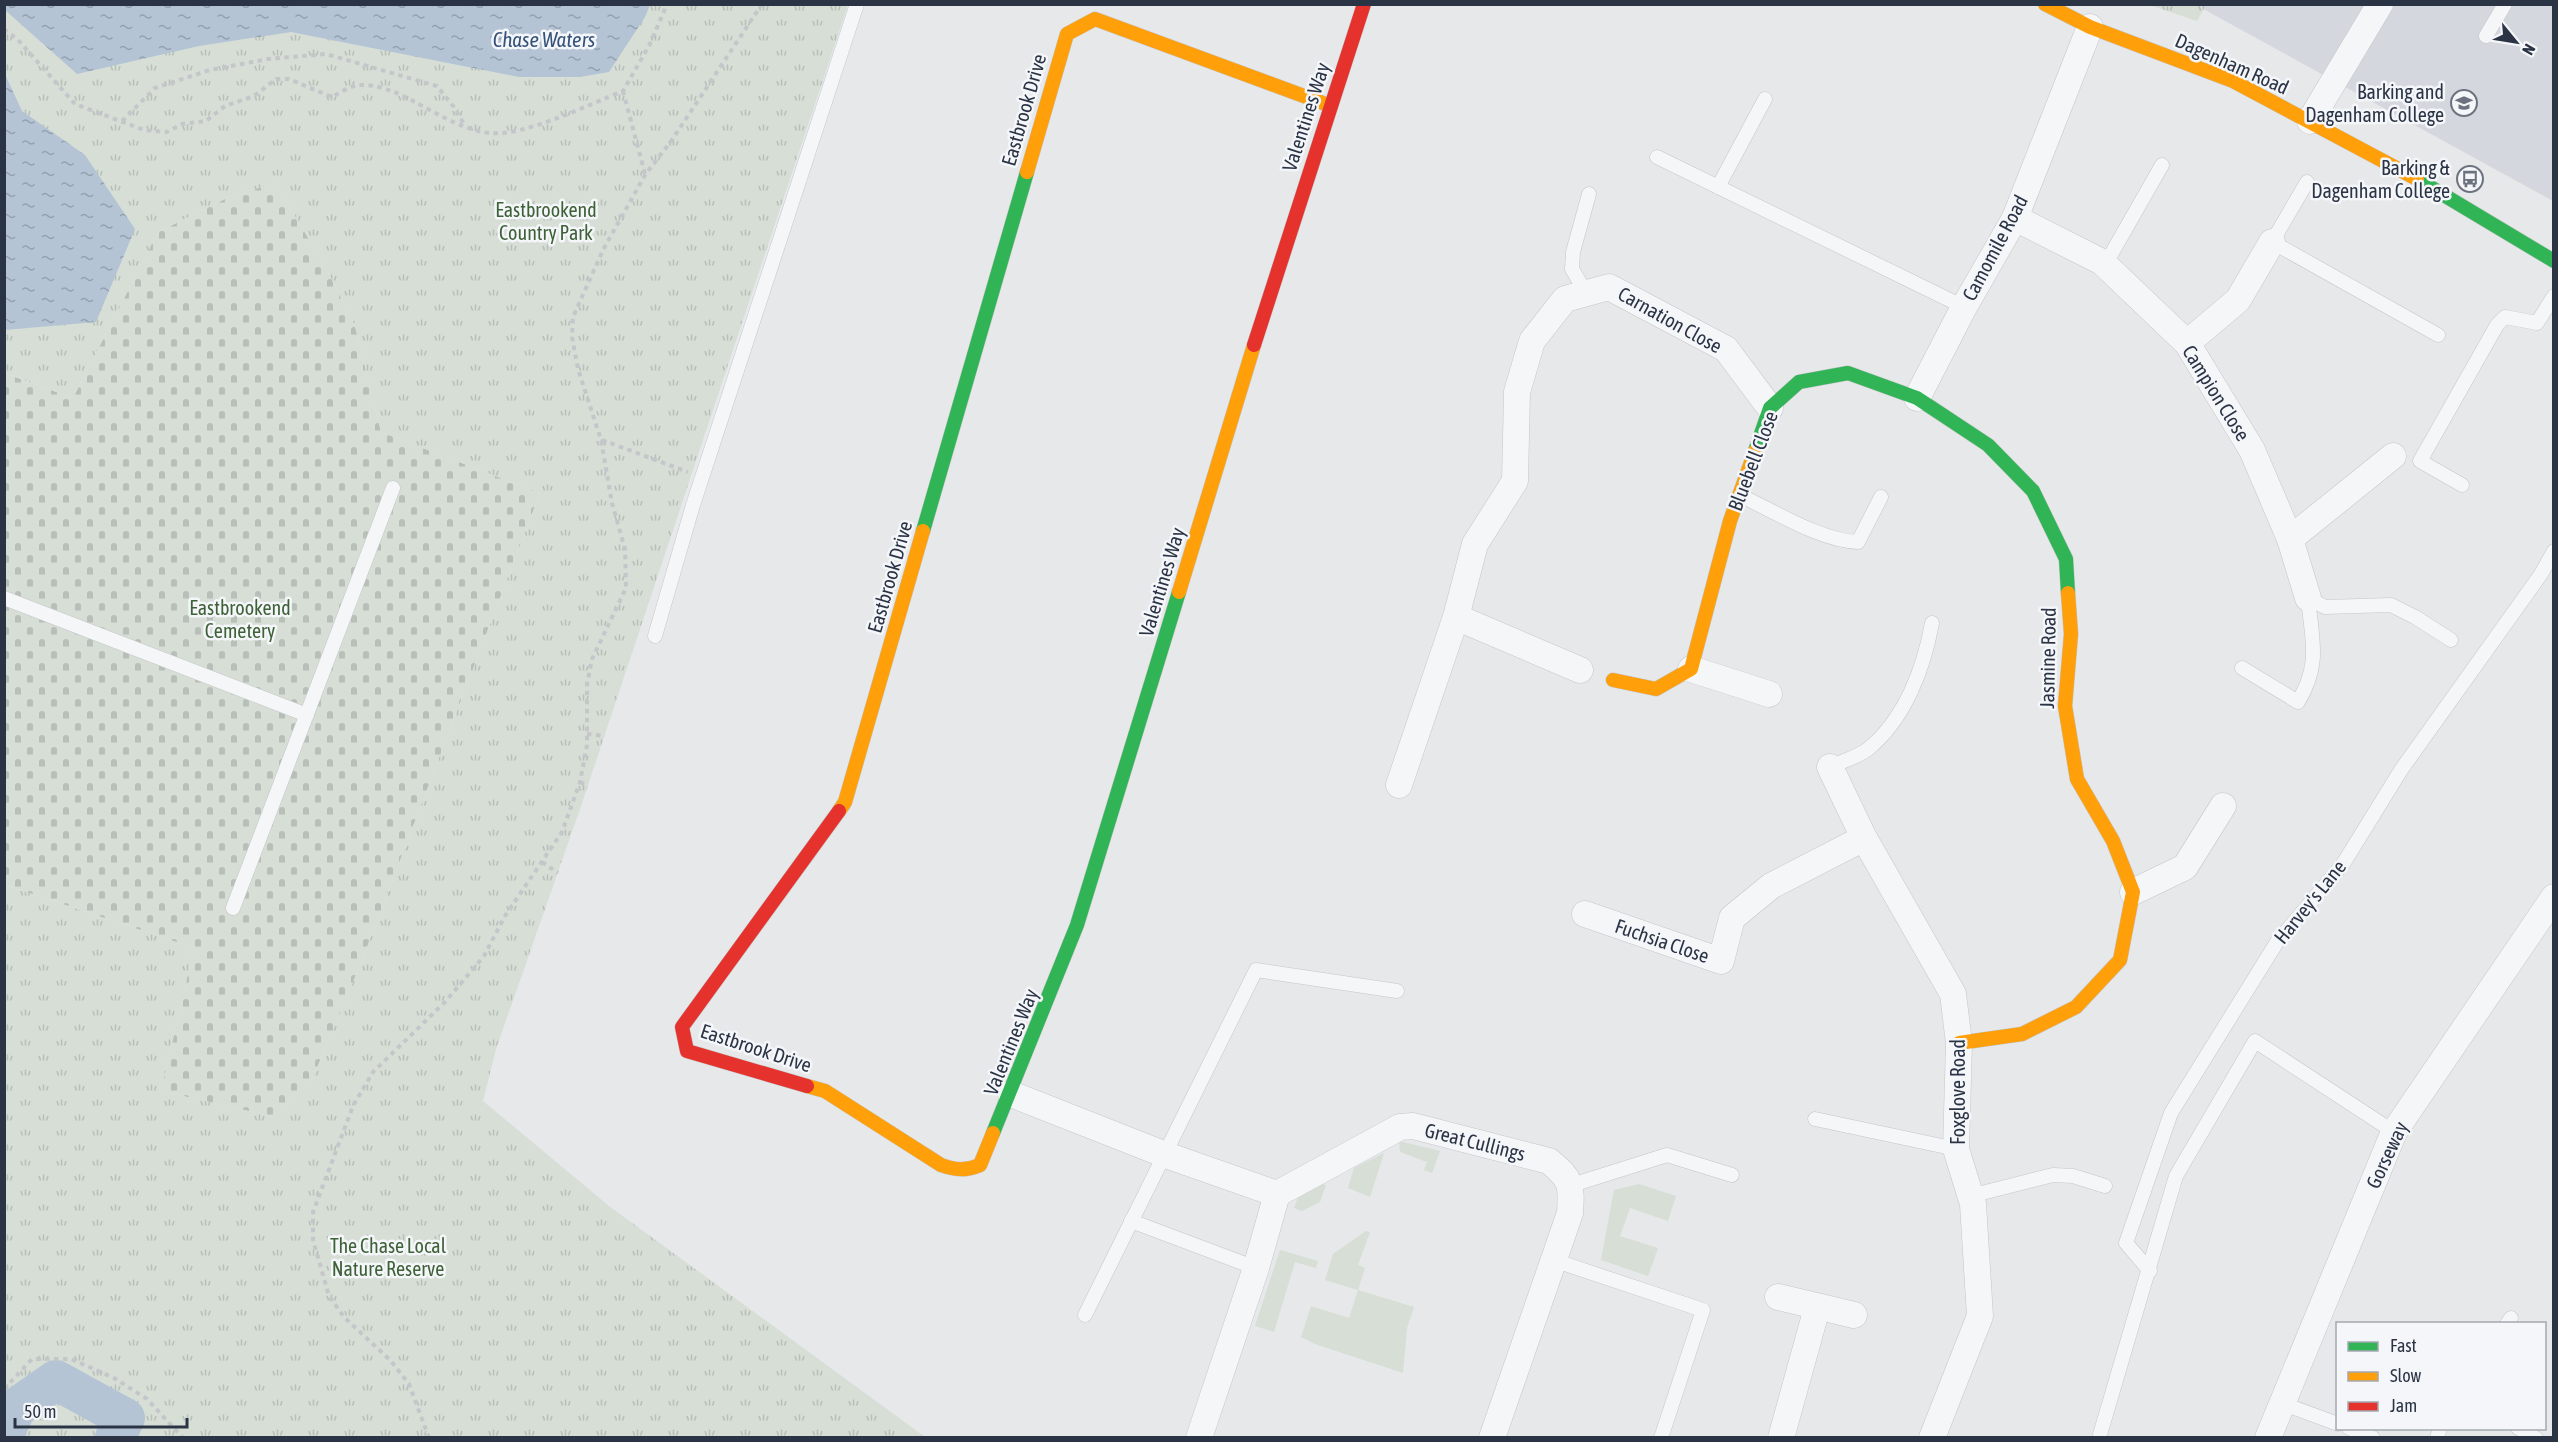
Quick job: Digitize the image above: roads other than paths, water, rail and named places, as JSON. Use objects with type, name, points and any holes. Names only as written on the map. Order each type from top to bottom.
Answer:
[{"type":"street","name":"Valentines Way","points":[[980,1165],[1011,1094],[1077,925],[1278,267],[1364,4]]},
{"type":"street","name":"Dagenham Road","points":[[2045,4],[2090,27],[2233,81],[2389,162],[2553,261]]},
{"type":"street","points":[[2310,121],[2378,5]]},
{"type":"street","name":"Eastbrook Drive","points":[[980,1165],[970,1170],[956,1171],[941,1165],[825,1091],[687,1051],[682,1027],[845,802],[1067,34],[1095,19],[1331,106]]},
{"type":"street","name":"Camomile Road","points":[[1917,398],[1964,307],[2015,218],[2090,27]]},
{"type":"street","name":"Campion Close","points":[[2015,218],[2105,265],[2187,343],[2252,450],[2290,539],[2308,598]]},
{"type":"street","points":[[2187,343],[2238,300],[2272,242]]},
{"type":"street","name":"Carnation Close","points":[[1399,785],[1456,617],[1475,544],[1515,480],[1517,392],[1532,340],[1565,299],[1609,287],[1726,349],[1770,408]]},
{"type":"street","name":"Bluebell Close","points":[[1691,669],[1739,495],[1770,408],[1799,382],[1848,373],[1917,398]]},
{"type":"street","name":"Jasmine Road","points":[[1917,398],[1988,445],[2033,491],[2066,559],[2071,634],[2065,706],[2077,779],[2113,841],[2133,892]]},
{"type":"street","points":[[2290,539],[2393,456]]},
{"type":"street","points":[[1456,617],[1580,670]]},
{"type":"street","points":[[1613,681],[1656,689],[1691,669],[1769,694]]},
{"type":"street","name":"Foxglove Road","points":[[1830,767],[1864,838],[1953,994],[1959,1043],[1956,1149],[1970,1196],[1980,1316],[1932,1437]]},
{"type":"street","points":[[1959,1043],[2022,1034],[2076,1006],[2120,960],[2133,892],[2185,867],[2223,806]]},
{"type":"street","name":"Fuchsia Close","points":[[1584,914],[1721,961],[1732,918],[1771,886],[1864,838]]},
{"type":"street","name":"Gorseway","points":[[2268,1437],[2394,1132],[2553,897]]},
{"type":"street","points":[[1011,1094],[1166,1155],[1277,1194],[1256,1268],[1199,1437]]},
{"type":"street","name":"Great Cullings","points":[[1277,1194],[1388,1132],[1413,1126],[1549,1161],[1572,1185]]},
{"type":"street","points":[[1492,1437],[1570,1213],[1572,1185]]},
{"type":"street","points":[[1778,1297],[1854,1315]]},
{"type":"street","points":[[1782,1437],[1817,1308]]},
{"type":"lane","points":[[654,636],[702,478],[857,4]]},
{"type":"lane","points":[[2486,36],[2505,4]]},
{"type":"lane","points":[[1718,187],[1766,99]]},
{"type":"lane","points":[[1657,158],[1964,307]]},
{"type":"lane","points":[[2105,265],[2162,165]]},
{"type":"lane","points":[[2307,182],[2272,242],[2438,335]]},
{"type":"lane","points":[[1586,293],[1572,269],[1573,252],[1589,194]]},
{"type":"lane","points":[[2462,485],[2420,461],[2498,325],[2505,317],[2537,323],[2553,296]]},
{"type":"lane","points":[[233,908],[393,489]]},
{"type":"lane","points":[[1739,495],[1844,542],[1858,542],[1881,497]]},
{"type":"lane","name":"Harvey's Lane","points":[[2150,1271],[2126,1243],[2170,1113],[2277,942],[2343,864],[2401,770],[2541,574],[2553,551]]},
{"type":"lane","points":[[4,598],[307,715]]},
{"type":"lane","points":[[2308,598],[2325,608],[2391,605],[2451,640]]},
{"type":"lane","points":[[2242,668],[2298,702],[2308,685],[2315,665],[2308,598]]},
{"type":"lane","points":[[1830,767],[1867,750],[1883,734],[1918,677],[1932,623]]},
{"type":"lane","points":[[1085,1315],[1256,970],[1397,991]]},
{"type":"lane","points":[[2099,1437],[2150,1271],[2176,1176],[2255,1041],[2394,1132]]},
{"type":"lane","points":[[1815,1119],[1956,1149]]},
{"type":"lane","points":[[1572,1185],[1667,1155],[1732,1175]]},
{"type":"lane","points":[[1970,1196],[2053,1175],[2073,1176],[2105,1186]]},
{"type":"lane","points":[[1131,1221],[1256,1268]]},
{"type":"lane","points":[[1553,1260],[1703,1310],[1661,1437]]},
{"type":"lane","points":[[2282,1403],[2336,1424]]},
{"type":"lane","points":[[2354,1430],[2373,1437]]},
{"type":"lane","points":[[2522,1430],[2536,1437]]},
{"type":"water","name":"Chase Waters","points":[[5,4],[650,5],[645,17],[609,72],[580,77],[519,77],[291,32],[199,46],[77,74],[5,10]]},
{"type":"water","points":[[4,72],[22,111],[85,155],[135,229],[96,322],[5,330]]},
{"type":"waterway","points":[[4,1434],[16,1408],[56,1380],[125,1418],[115,1438]]},
{"type":"place","name":"Barking and Dagenham College","points":[[2464,103]]},
{"type":"place","name":"Barking & Dagenham College","points":[[2470,179]]},
{"type":"park label","name":"Eastbrookend Country Park","points":[[546,222]]},
{"type":"park label","name":"Eastbrookend Cemetery","points":[[240,620]]},
{"type":"park label","name":"The Chase Local Nature Reserve","points":[[388,1258]]}]
